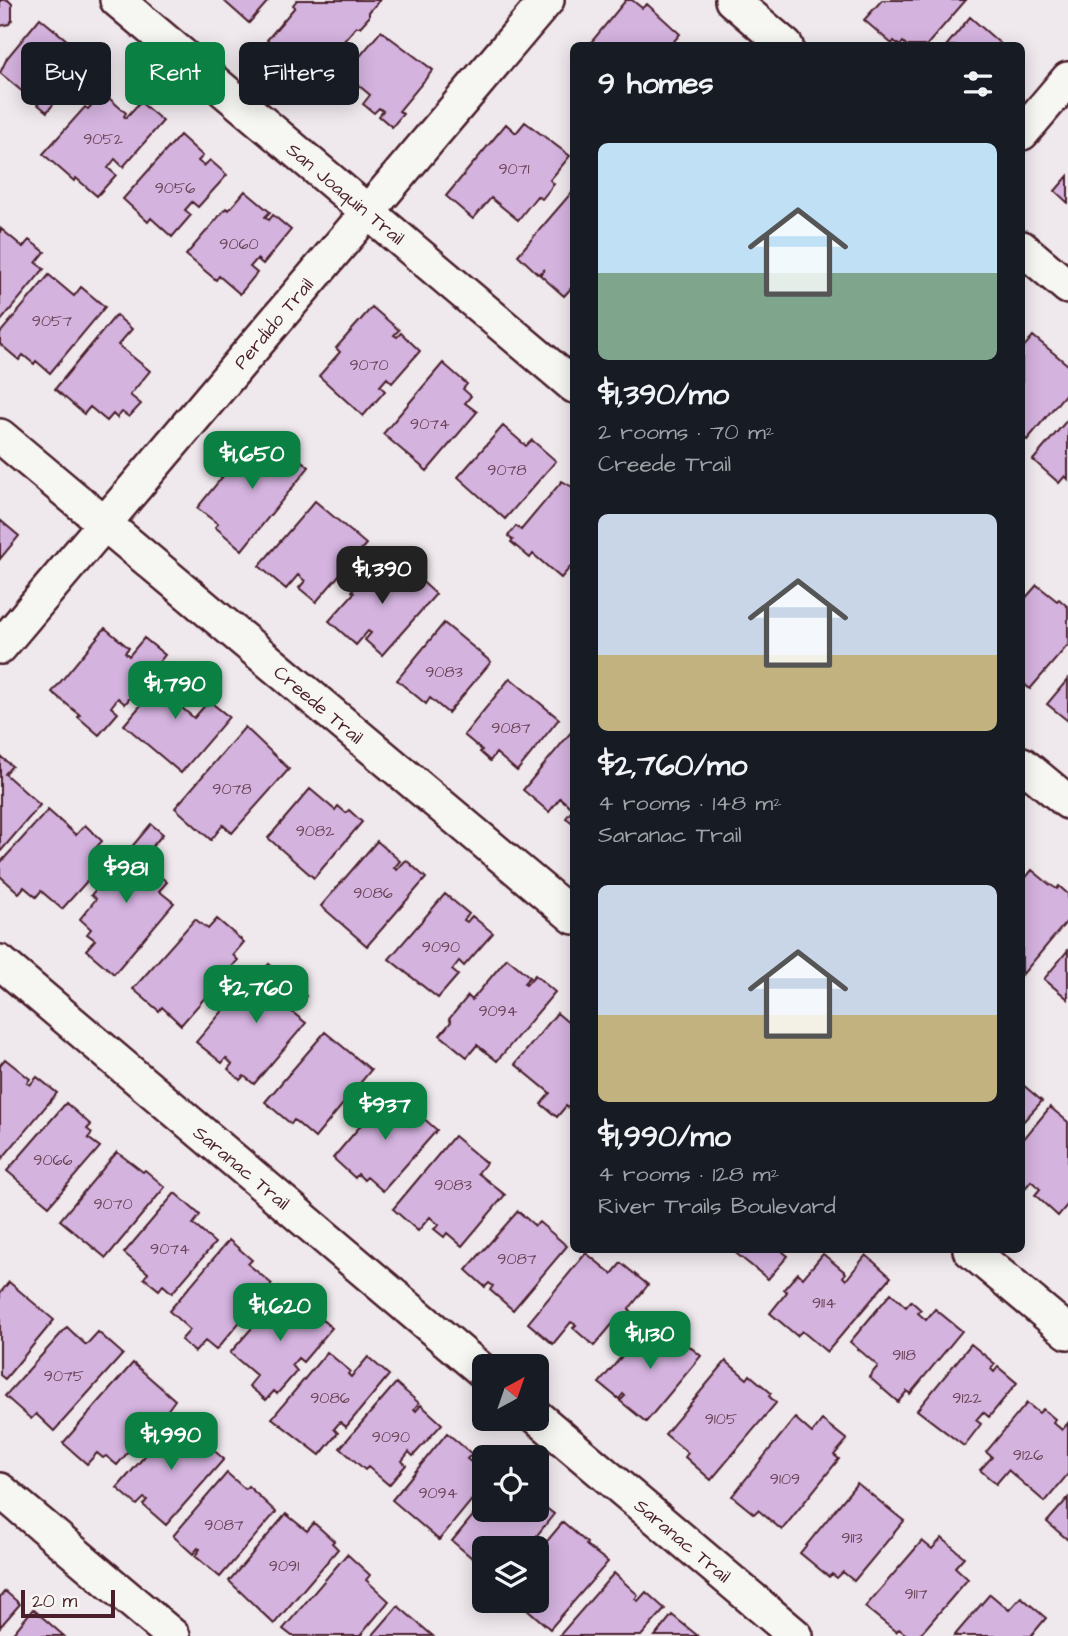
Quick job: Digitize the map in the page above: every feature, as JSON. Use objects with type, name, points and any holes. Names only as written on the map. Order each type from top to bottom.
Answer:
[{"type":"street","name":"San Joaquin Trail","points":[[117,0],[570,383]]},
{"type":"street","name":"Perdido Trail","points":[[0,647],[547,0]]},
{"type":"street","points":[[732,0],[781,42]]},
{"type":"street","points":[[1025,129],[1068,79]]},
{"type":"street","points":[[1025,251],[1068,287]]},
{"type":"street","name":"Creede Trail","points":[[0,436],[570,915]]},
{"type":"street","points":[[1025,766],[1068,802]]},
{"type":"street","name":"Saranac Trail","points":[[0,962],[472,1362]]},
{"type":"street","points":[[974,1253],[1068,1332]]},
{"type":"street","name":"Saranac Trail","points":[[550,1428],[796,1636]]},
{"type":"street","points":[[0,1490],[173,1636]]},
{"type":"building","points":[[0,0],[8,0],[12,4],[12,20],[9,24],[0,26]]},
{"type":"building","points":[[223,0],[269,0],[249,23]]},
{"type":"building","points":[[297,0],[380,0],[369,12],[369,17],[343,42],[269,42],[267,40],[295,7],[293,5]]},
{"type":"building","points":[[626,0],[632,0],[642,8],[647,4],[680,34],[673,42],[591,42]]},
{"type":"building","points":[[882,0],[966,0],[929,42],[890,42],[864,20]]},
{"type":"building","points":[[970,17],[998,42],[949,42]]},
{"type":"building","points":[[40,18],[69,42],[21,42],[21,90],[0,73],[7,58]]},
{"type":"building","points":[[381,31],[433,70],[399,111],[403,114],[392,127],[379,116],[383,111],[379,108],[374,113],[363,104],[370,95],[359,86],[359,57]]},
{"type":"building","points":[[111,100],[126,113],[126,118],[137,105],[144,105],[163,121],[123,167],[115,159],[108,168],[116,175],[97,196],[76,178],[74,181],[43,154],[85,107],[88,109],[92,105],[111,105]]},
{"type":"building","points":[[39,105],[53,105],[47,112]]},
{"type":"building","points":[[525,122],[570,156],[550,180],[554,184],[542,199],[537,196],[518,220],[491,198],[473,219],[446,196],[506,124],[516,133]]},
{"type":"building","points":[[180,135],[203,156],[198,161],[204,166],[210,160],[227,175],[198,207],[192,202],[185,210],[191,215],[172,237],[151,218],[148,222],[123,199]]},
{"type":"building","points":[[1068,176],[1068,203],[1055,191]]},
{"type":"building","points":[[245,191],[270,212],[265,217],[269,220],[273,215],[291,230],[263,264],[257,259],[250,267],[257,273],[240,294],[219,276],[216,280],[186,255],[226,208],[229,210]]},
{"type":"building","points":[[570,194],[570,289],[564,296],[540,275],[545,269],[538,274],[518,255]]},
{"type":"building","points":[[0,228],[23,247],[29,240],[45,252],[36,263],[44,269],[0,322]]},
{"type":"building","points":[[49,275],[74,296],[81,287],[105,307],[50,373],[36,361],[34,364],[23,355],[19,360],[0,344],[0,333]]},
{"type":"building","points":[[372,307],[399,330],[394,335],[397,337],[401,333],[420,351],[392,383],[387,378],[380,386],[385,391],[363,416],[319,376],[340,352],[336,348]]},
{"type":"building","points":[[116,315],[132,329],[118,345],[150,371],[130,395],[141,404],[129,417],[122,412],[117,418],[113,414],[107,421],[90,407],[84,414],[55,389]]},
{"type":"building","points":[[1033,336],[1068,365],[1068,391],[1027,440],[1025,438],[1025,345]]},
{"type":"building","points":[[443,363],[467,384],[463,389],[471,396],[465,403],[477,412],[427,471],[383,434]]},
{"type":"building","points":[[1068,419],[1068,479],[1065,476],[1059,483],[1033,460]]},
{"type":"building","points":[[503,426],[526,446],[532,440],[556,461],[505,519],[458,477]]},
{"type":"building","points":[[254,438],[271,452],[278,442],[309,467],[242,550],[215,527],[218,524],[197,508]]},
{"type":"building","points":[[562,481],[570,486],[570,568],[561,578],[533,554],[530,558],[511,542],[513,540],[508,536],[516,526],[521,530]]},
{"type":"building","points":[[315,501],[366,544],[316,602],[299,588],[305,581],[298,575],[286,589],[259,566]]},
{"type":"building","points":[[0,520],[19,536],[0,559]]},
{"type":"building","points":[[383,555],[413,582],[417,577],[436,594],[382,655],[365,640],[371,633],[368,631],[356,645],[329,621]]},
{"type":"building","points":[[1037,585],[1068,607],[1068,645],[1030,689],[1025,685],[1025,599]]},
{"type":"building","points":[[444,623],[491,662],[448,713],[430,698],[426,704],[397,680]]},
{"type":"building","points":[[105,628],[129,648],[125,652],[129,656],[144,638],[165,655],[125,704],[118,698],[111,707],[118,713],[99,735],[52,692]]},
{"type":"building","points":[[175,665],[201,687],[182,708],[194,718],[209,701],[229,717],[181,773],[124,725]]},
{"type":"building","points":[[510,678],[559,719],[517,771],[496,753],[490,761],[480,752],[482,750],[464,735]]},
{"type":"building","points":[[1068,679],[1068,721],[1047,704]]},
{"type":"building","points":[[245,727],[289,769],[232,833],[223,825],[211,840],[175,808]]},
{"type":"building","points":[[570,733],[570,806],[560,798],[549,812],[523,790]]},
{"type":"building","points":[[0,756],[12,766],[5,774],[40,805],[0,852]]},
{"type":"building","points":[[310,789],[335,810],[338,806],[346,813],[349,810],[362,822],[314,878],[268,838]]},
{"type":"building","points":[[48,810],[76,835],[85,825],[102,841],[94,850],[106,860],[62,909],[41,891],[36,897],[24,887],[19,893],[0,876],[0,863]]},
{"type":"building","points":[[151,824],[163,834],[141,860],[167,882],[159,891],[174,903],[114,974],[86,950],[95,940],[87,934],[91,929],[80,919],[96,899],[91,895]]},
{"type":"building","points":[[377,841],[400,861],[394,868],[397,870],[406,860],[426,878],[367,946],[321,906]]},
{"type":"building","points":[[1032,870],[1049,884],[1057,889],[1059,886],[1068,894],[1068,920],[1025,971],[1025,878]]},
{"type":"building","points":[[445,894],[469,914],[464,920],[467,922],[472,916],[493,933],[464,966],[459,961],[452,970],[458,975],[438,998],[389,959]]},
{"type":"building","points":[[195,919],[208,929],[217,919],[244,942],[233,955],[238,960],[181,1025],[162,1007],[159,1011],[133,989]]},
{"type":"building","points":[[1068,950],[1068,999],[1044,979]]},
{"type":"building","points":[[507,958],[530,977],[524,983],[526,985],[535,975],[555,992],[497,1061],[477,1045],[467,1057],[440,1035],[468,996],[472,1000]]},
{"type":"building","points":[[269,964],[306,996],[292,1012],[306,1023],[254,1084],[244,1076],[240,1080],[228,1069],[232,1064],[226,1058],[222,1063],[196,1042],[250,979],[253,982]]},
{"type":"building","points":[[557,1013],[570,1024],[570,1110],[566,1106],[557,1117],[541,1104],[550,1093],[515,1064]]},
{"type":"building","points":[[325,1032],[371,1070],[315,1138],[294,1120],[291,1124],[265,1102]]},
{"type":"building","points":[[5,1059],[30,1079],[27,1083],[30,1085],[37,1077],[57,1093],[0,1161],[0,1065]]},
{"type":"building","points":[[1025,1087],[1042,1101],[1025,1120]]},
{"type":"building","points":[[391,1090],[437,1130],[383,1191],[367,1177],[364,1180],[358,1174],[355,1178],[333,1158]]},
{"type":"building","points":[[66,1103],[91,1125],[87,1129],[92,1133],[88,1138],[100,1147],[49,1206],[7,1171]]},
{"type":"building","points":[[1050,1107],[1068,1122],[1068,1204],[1058,1216],[1035,1195],[1040,1189],[1031,1181],[1025,1188],[1025,1137]]},
{"type":"building","points":[[454,1136],[486,1163],[478,1173],[505,1195],[462,1246],[447,1233],[444,1237],[434,1229],[439,1225],[430,1217],[418,1231],[393,1209]]},
{"type":"building","points":[[117,1152],[165,1187],[106,1258],[60,1220]]},
{"type":"building","points":[[175,1193],[200,1215],[193,1224],[215,1243],[172,1293],[163,1285],[159,1290],[144,1278],[148,1273],[124,1253]]},
{"type":"building","points":[[518,1211],[535,1226],[539,1222],[567,1246],[513,1310],[490,1290],[493,1286],[489,1283],[485,1287],[466,1270]]},
{"type":"building","points":[[229,1240],[252,1260],[248,1264],[272,1284],[216,1350],[205,1341],[195,1352],[181,1340],[190,1330],[169,1311]]},
{"type":"building","points":[[586,1253],[612,1274],[621,1263],[648,1285],[620,1325],[615,1321],[594,1346],[573,1328],[576,1325],[571,1322],[553,1344],[528,1323]]},
{"type":"building","points":[[736,1253],[784,1253],[788,1256],[768,1279]]},
{"type":"building","points":[[823,1254],[846,1273],[843,1277],[846,1280],[866,1255],[891,1277],[827,1352],[802,1331],[797,1336],[770,1313],[787,1292],[784,1289],[798,1273],[803,1278]]},
{"type":"building","points":[[9,1282],[54,1320],[5,1379],[0,1375],[0,1293]]},
{"type":"building","points":[[286,1289],[309,1308],[304,1314],[307,1316],[311,1311],[332,1328],[303,1362],[298,1358],[292,1365],[297,1371],[277,1394],[274,1391],[266,1400],[249,1386],[257,1376],[230,1353]]},
{"type":"building","points":[[891,1293],[906,1307],[911,1301],[921,1310],[918,1313],[926,1320],[935,1309],[962,1331],[910,1394],[907,1391],[898,1402],[869,1377],[878,1366],[850,1342]]},
{"type":"building","points":[[651,1322],[667,1336],[671,1331],[701,1356],[646,1422],[620,1401],[625,1396],[623,1394],[619,1399],[599,1383]]},
{"type":"building","points":[[67,1327],[86,1345],[98,1332],[123,1354],[54,1431],[36,1414],[31,1419],[5,1396]]},
{"type":"building","points":[[971,1344],[995,1364],[991,1369],[994,1372],[998,1367],[1017,1383],[989,1417],[983,1412],[976,1420],[981,1424],[964,1446],[917,1410]]},
{"type":"building","points":[[327,1352],[350,1371],[348,1374],[351,1377],[368,1357],[389,1375],[346,1427],[340,1422],[334,1429],[338,1433],[320,1455],[272,1418]]},
{"type":"building","points":[[726,1361],[747,1379],[750,1375],[771,1393],[769,1396],[776,1403],[711,1480],[685,1457],[688,1453],[665,1434]]},
{"type":"building","points":[[133,1363],[175,1400],[153,1430],[148,1429],[117,1465],[97,1453],[87,1464],[63,1443]]},
{"type":"building","points":[[396,1383],[419,1403],[414,1409],[416,1411],[421,1405],[442,1424],[413,1456],[409,1452],[402,1461],[406,1465],[389,1485],[368,1467],[365,1470],[340,1448]]},
{"type":"building","points":[[1027,1403],[1039,1413],[1043,1409],[1055,1419],[1053,1422],[1062,1430],[1068,1423],[1068,1474],[1045,1502],[1008,1470],[996,1484],[980,1470],[992,1457],[986,1452]]},
{"type":"building","points":[[795,1418],[812,1433],[822,1420],[847,1440],[834,1455],[839,1459],[782,1530],[758,1510],[754,1514],[732,1496]]},
{"type":"building","points":[[177,1419],[224,1459],[166,1525],[143,1505],[147,1500],[144,1498],[137,1505],[117,1488]]},
{"type":"building","points":[[447,1433],[472,1454],[467,1459],[472,1461],[472,1500],[439,1540],[392,1500]]},
{"type":"building","points":[[227,1473],[245,1489],[248,1486],[276,1512],[220,1577],[195,1556],[200,1549],[193,1554],[173,1536]]},
{"type":"building","points":[[857,1483],[904,1521],[854,1581],[843,1572],[837,1578],[832,1574],[829,1577],[800,1553]]},
{"type":"building","points":[[1068,1498],[1068,1540],[1047,1522]]},
{"type":"building","points":[[286,1514],[307,1531],[314,1523],[334,1541],[332,1543],[338,1549],[274,1624],[229,1581]]},
{"type":"building","points":[[472,1517],[472,1522],[548,1522],[536,1536],[472,1536],[472,1558],[452,1541]]},
{"type":"building","points":[[563,1522],[608,1562],[550,1629],[532,1613],[549,1613],[549,1539]]},
{"type":"building","points":[[942,1538],[964,1557],[955,1567],[968,1579],[919,1636],[908,1636],[899,1629],[896,1632],[865,1607],[922,1541],[932,1549]]},
{"type":"building","points":[[347,1554],[370,1575],[366,1580],[389,1601],[360,1636],[292,1636],[283,1629]]},
{"type":"building","points":[[614,1573],[638,1595],[635,1599],[638,1601],[646,1592],[665,1609],[641,1636],[559,1636]]},
{"type":"building","points":[[5,1591],[20,1604],[0,1627],[0,1597]]},
{"type":"building","points":[[990,1594],[1009,1610],[1021,1597],[1046,1618],[1031,1636],[954,1636]]},
{"type":"building","points":[[398,1606],[433,1636],[372,1636]]},
{"type":"building","points":[[33,1609],[64,1636],[11,1636]]},
{"type":"building","points":[[672,1615],[698,1636],[655,1636]]}]
